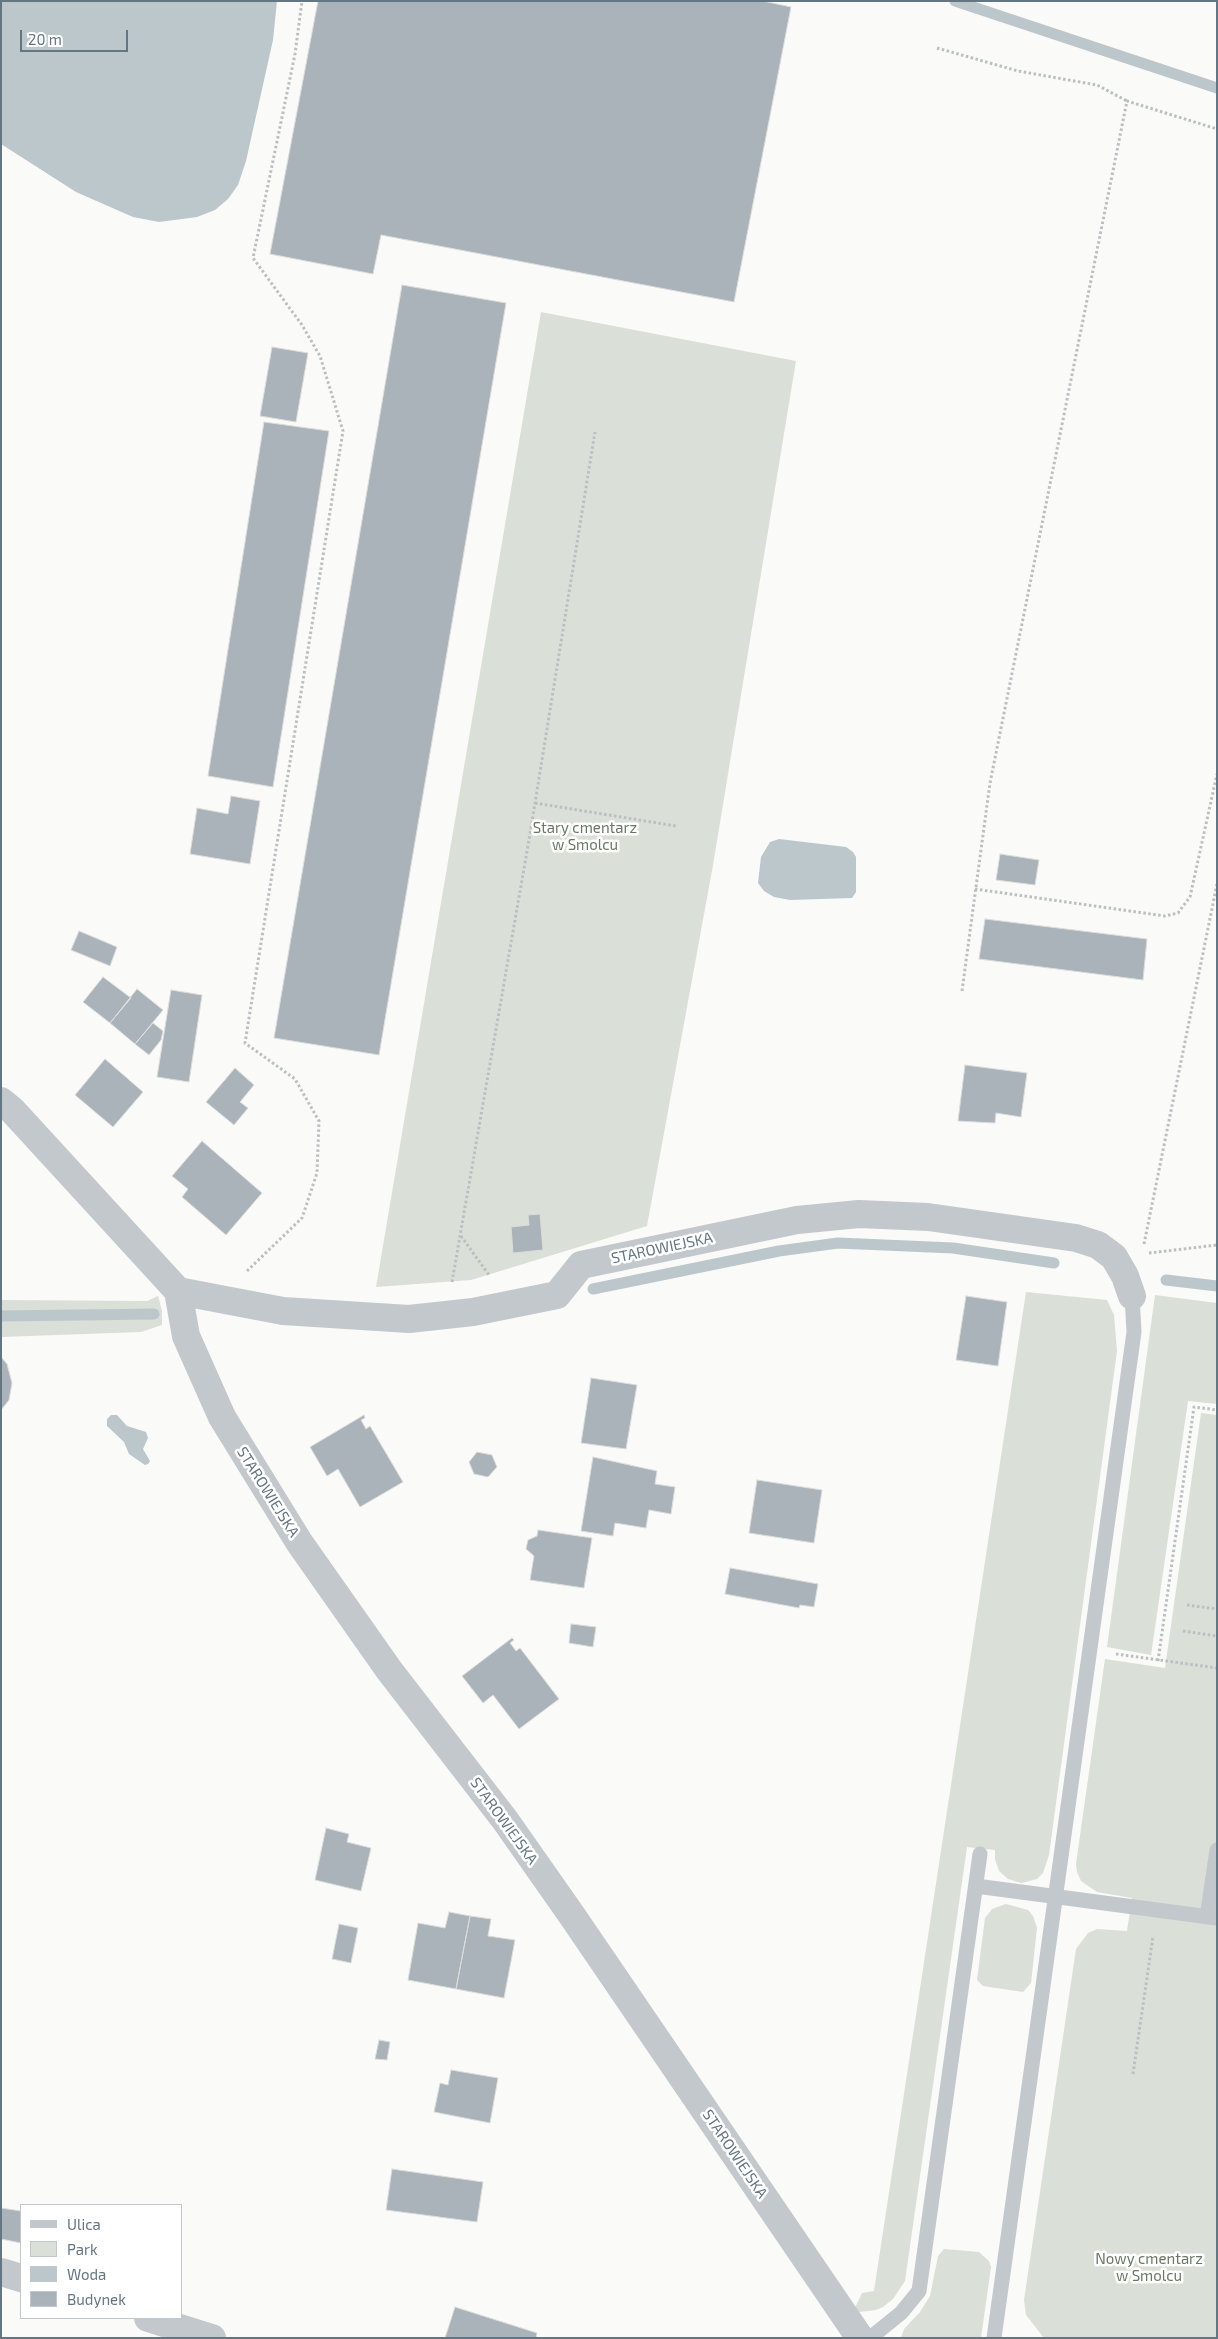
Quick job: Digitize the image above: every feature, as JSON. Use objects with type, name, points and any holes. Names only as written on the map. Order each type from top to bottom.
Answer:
[{"type":"street","points":[[1,1101],[12,1110],[178,1291]]},
{"type":"street","name":"STAROWIEJSKA","points":[[860,2338],[574,1917],[505,1820],[389,1670],[299,1542],[222,1417],[186,1336],[178,1291],[283,1311],[409,1319],[446,1315],[496,1308],[557,1295],[581,1265],[797,1220],[859,1214],[928,1216],[1076,1238],[1098,1246],[1114,1257],[1125,1276],[1132,1296]]},
{"type":"street","points":[[1,2272],[20,2278]]},
{"type":"street","points":[[151,2319],[212,2338]]},
{"type":"lane","points":[[994,2338],[1057,1897],[1134,1332],[1132,1296]]},
{"type":"lane","points":[[976,1886],[1212,1917],[1217,1850]]},
{"type":"lane","points":[[870,2338],[901,2313],[919,2292],[980,1854]]},
{"type":"path","points":[[228,1301],[239,1280],[302,1218],[317,1173],[319,1121],[295,1079],[245,1043],[343,431],[320,356],[302,326],[253,258],[295,54],[302,1]]},
{"type":"path","points":[[937,48],[1018,72],[1097,85],[1127,101],[1217,129]]},
{"type":"path","points":[[962,991],[990,783],[1127,101]]},
{"type":"path","points":[[446,1315],[535,803],[595,432]]},
{"type":"path","points":[[976,889],[1165,916],[1178,913],[1190,897],[1217,774]]},
{"type":"path","points":[[535,803],[676,826]]},
{"type":"path","points":[[1217,884],[1142,1254],[1217,1245]]},
{"type":"path","points":[[461,1236],[489,1275],[496,1308]]},
{"type":"path","points":[[1158,1661],[1194,1407],[1217,1410]]},
{"type":"path","points":[[1187,1605],[1217,1609]]},
{"type":"path","points":[[1183,1631],[1217,1636]]},
{"type":"path","points":[[1091,1649],[1158,1661],[1217,1668]]},
{"type":"path","points":[[1134,2074],[1154,1928]]},
{"type":"green space","name":"Stary cmentarz w Smolcu","points":[[541,312],[796,361],[713,865],[647,1226],[471,1280],[376,1287]]},
{"type":"green space","points":[[1026,1292],[1107,1300],[1114,1315],[1117,1351],[1049,1855],[1043,1873],[1037,1879],[1021,1883],[1008,1879],[999,1871],[995,1859],[995,1850],[967,1847],[905,2281],[893,2299],[883,2307],[876,2310],[859,2312],[854,2310],[862,2293],[874,2291]]},
{"type":"green space","points":[[1155,1295],[1217,1303],[1217,1404],[1188,1401],[1151,1655],[1107,1647]]},
{"type":"green space","points":[[158,1296],[162,1311],[162,1325],[141,1332],[1,1337],[1,1300],[147,1301]]},
{"type":"green space","name":"Nowy cmentarz w Smolcu","points":[[1201,1413],[1217,1415],[1217,2338],[1044,2338],[1026,2315],[1024,2300],[1076,1949],[1088,1933],[1097,1929],[1127,1931],[1132,1898],[1097,1892],[1081,1881],[1076,1864],[1105,1659],[1165,1668]]},
{"type":"green space","points":[[1006,1904],[1028,1910],[1033,1916],[1037,1928],[1031,1983],[1023,1992],[983,1986],[977,1980],[985,1918],[992,1909]]},
{"type":"green space","points":[[944,2249],[979,2252],[989,2261],[991,2267],[981,2338],[901,2338],[904,2329],[920,2312],[930,2296],[938,2256]]},
{"type":"water","points":[[1,1],[277,1],[273,40],[246,161],[238,185],[228,199],[215,210],[197,217],[159,222],[133,217],[76,192],[1,144]]},
{"type":"water","points":[[779,839],[846,847],[853,852],[856,857],[856,892],[852,898],[790,900],[774,897],[764,891],[758,883],[761,857],[770,842]]},
{"type":"water","points":[[111,1415],[117,1415],[127,1426],[146,1432],[148,1438],[143,1449],[150,1461],[148,1464],[145,1465],[129,1454],[124,1442],[107,1426],[107,1419]]},
{"type":"building","points":[[318,1],[763,1],[791,7],[734,302],[381,235],[373,274],[270,254]]},
{"type":"building","points":[[402,285],[506,303],[379,1055],[274,1038]]},
{"type":"building","points":[[272,347],[308,353],[296,422],[260,416]]},
{"type":"building","points":[[264,422],[329,431],[273,787],[208,776]]},
{"type":"building","points":[[231,796],[260,801],[250,864],[190,854],[197,808],[228,814]]},
{"type":"building","points":[[1000,854],[1039,860],[1035,885],[996,880]]},
{"type":"building","points":[[985,919],[1147,939],[1143,980],[979,959]]},
{"type":"building","points":[[79,931],[117,947],[110,966],[71,950]]},
{"type":"building","points":[[103,977],[131,998],[110,1023],[83,1002]]},
{"type":"building","points":[[137,989],[163,1010],[135,1044],[110,1023]]},
{"type":"building","points":[[171,990],[202,995],[189,1082],[157,1077]]},
{"type":"building","points":[[153,1023],[163,1031],[161,1040],[149,1055],[135,1044]]},
{"type":"building","points":[[105,1059],[143,1092],[113,1127],[75,1095]]},
{"type":"building","points":[[965,1065],[1027,1073],[1021,1117],[996,1113],[995,1123],[958,1121]]},
{"type":"building","points":[[235,1068],[254,1085],[240,1102],[248,1108],[234,1125],[206,1102]]},
{"type":"building","points":[[202,1141],[262,1193],[226,1235],[182,1197],[188,1189],[172,1176]]},
{"type":"building","points":[[540,1214],[543,1250],[513,1253],[511,1227],[529,1225],[528,1215]]},
{"type":"building","points":[[966,1296],[1007,1302],[998,1366],[956,1360]]},
{"type":"building","points":[[1,1357],[7,1364],[12,1383],[9,1400],[1,1410]]},
{"type":"building","points":[[591,1378],[637,1385],[626,1449],[581,1443]]},
{"type":"building","points":[[364,1415],[365,1418],[361,1420],[366,1429],[370,1426],[403,1482],[360,1507],[338,1469],[327,1476],[310,1447]]},
{"type":"building","points":[[477,1452],[492,1455],[497,1467],[488,1477],[474,1474],[469,1462]]},
{"type":"building","points":[[593,1457],[657,1471],[655,1484],[675,1487],[671,1514],[649,1510],[646,1528],[615,1523],[613,1536],[581,1531]]},
{"type":"building","points":[[757,1480],[822,1490],[814,1543],[749,1533]]},
{"type":"building","points":[[538,1530],[592,1538],[584,1588],[530,1580],[534,1556],[526,1549],[528,1540],[537,1536]]},
{"type":"building","points":[[730,1568],[818,1584],[814,1607],[800,1605],[799,1608],[725,1594]]},
{"type":"building","points":[[571,1624],[596,1627],[593,1647],[569,1643]]},
{"type":"building","points":[[512,1638],[514,1640],[510,1643],[516,1651],[520,1648],[559,1699],[519,1729],[493,1695],[483,1703],[462,1676]]},
{"type":"building","points":[[326,1828],[349,1834],[347,1842],[371,1848],[361,1891],[315,1880]]},
{"type":"building","points":[[449,1912],[470,1916],[456,1989],[408,1980],[418,1923],[445,1928]]},
{"type":"building","points":[[470,1916],[491,1919],[488,1936],[515,1940],[504,1998],[456,1989]]},
{"type":"building","points":[[339,1924],[358,1928],[351,1963],[332,1959]]},
{"type":"building","points":[[379,2040],[390,2042],[387,2060],[375,2059]]},
{"type":"building","points":[[451,2070],[498,2078],[490,2123],[434,2112],[440,2083],[448,2085]]},
{"type":"building","points":[[392,2169],[483,2182],[477,2222],[386,2210]]},
{"type":"building","points":[[1,2208],[20,2211],[20,2243],[1,2239]]},
{"type":"building","points":[[455,2307],[537,2333],[536,2338],[445,2338]]},
{"type":"waterway","points":[[955,1],[1217,88]]},
{"type":"waterway","points":[[593,1289],[779,1251],[838,1243],[953,1248],[1054,1263]]},
{"type":"waterway","points":[[1166,1280],[1217,1286]]},
{"type":"waterway","points":[[1,1316],[154,1314]]}]
